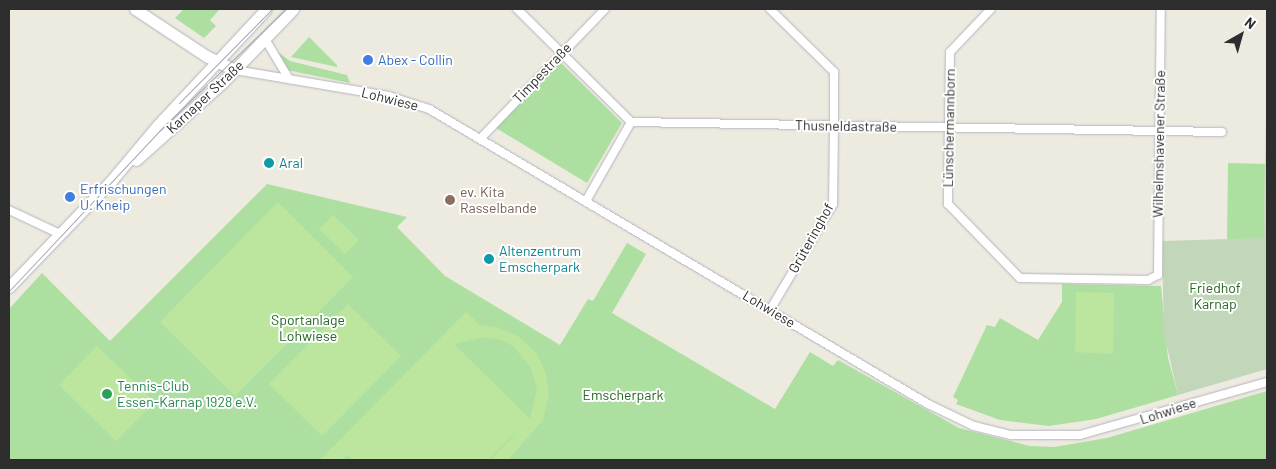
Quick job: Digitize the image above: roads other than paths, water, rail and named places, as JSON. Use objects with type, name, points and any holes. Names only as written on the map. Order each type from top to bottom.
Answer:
[{"type":"main road","points":[[135,9],[216,62],[235,70]]},
{"type":"main road","name":"Karnaper Straße","points":[[9,287],[111,181],[216,62],[266,9]]},
{"type":"main road","name":"Karnaper Straße","points":[[111,181],[235,70],[294,9]]},
{"type":"street","points":[[517,9],[631,122],[586,201]]},
{"type":"street","name":"Timpestraße","points":[[480,139],[605,9]]},
{"type":"street","name":"Lünschermannborn","points":[[991,9],[950,52],[948,204],[1014,274],[1026,279],[1155,278]]},
{"type":"street","name":"Wilhelmshavener Straße","points":[[1155,278],[1161,9]]},
{"type":"street","name":"Grüteringhof","points":[[770,310],[833,204],[834,126],[834,72],[772,10]]},
{"type":"street","points":[[265,39],[290,79]]},
{"type":"street","name":"Lohwiese","points":[[235,70],[404,100],[429,109],[938,410],[974,426],[1011,435],[1080,435],[1267,382]]},
{"type":"street","name":"Thusneldastraße","points":[[631,122],[1222,132]]},
{"type":"street","points":[[9,210],[60,234]]},
{"type":"tram line","points":[[179,103],[272,9]]},
{"type":"tram line","points":[[9,291],[167,123],[286,9]]},
{"type":"place","name":"Abex - Collin","points":[[368,60]]},
{"type":"place","name":"Aral","points":[[269,163]]},
{"type":"place","name":"Erfrischungen U. Kneip","points":[[70,197]]},
{"type":"place","name":"ev. Kita Rasselbande","points":[[450,200]]},
{"type":"place","name":"Altenzentrum Emscherpark","points":[[489,259]]},
{"type":"place","name":"Tennis-Club Essen-Karnap 1928 e.V.","points":[[107,394]]},
{"type":"park label","name":"Friedhof Karnap","points":[[1215,296]]},
{"type":"park label","name":"Sportanlage Lohwiese","points":[[308,328]]},
{"type":"park label","name":"Emscherpark","points":[[623,395]]}]
